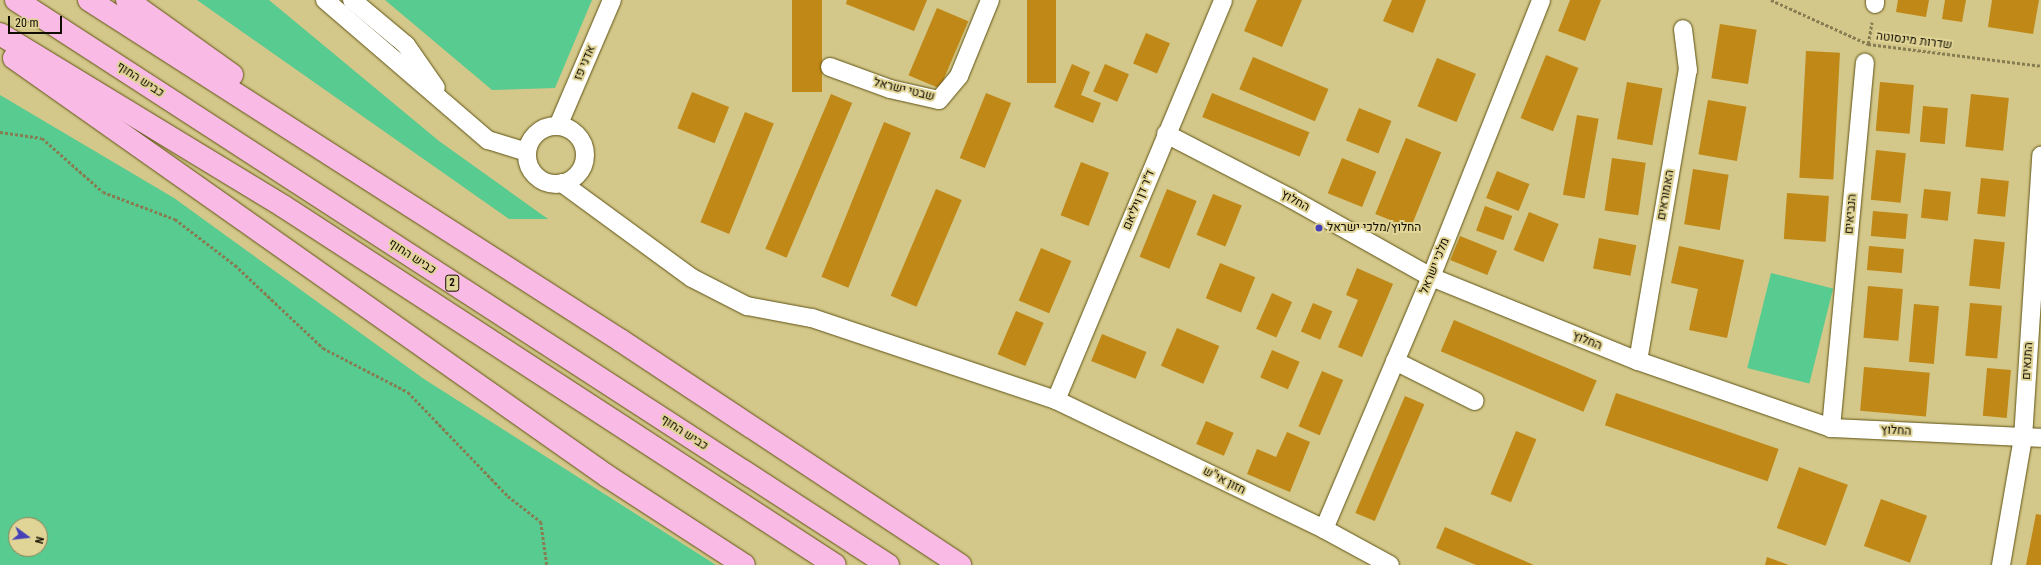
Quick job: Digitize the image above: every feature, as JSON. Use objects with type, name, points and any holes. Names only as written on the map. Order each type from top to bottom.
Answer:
[{"type":"highway","name":"כביש החוף","points":[[16,0],[888,565]]},
{"type":"highway","points":[[89,0],[620,340],[960,565]]},
{"type":"highway","points":[[127,0],[447,230]]},
{"type":"highway","name":"2","points":[[0,34],[283,206],[835,565]]},
{"type":"highway","points":[[0,48],[607,476],[744,565]]},
{"type":"street","points":[[325,0],[454,113],[488,140],[527,152]]},
{"type":"street","points":[[352,0],[406,45],[454,113]]},
{"type":"street","name":"אדני פז","points":[[558,126],[612,0]]},
{"type":"street","name":"שבטי ישראל","points":[[830,67],[890,89],[939,100],[959,76],[990,0]]},
{"type":"street","name":"ד״ר דן ויליאם","points":[[1056,400],[1223,0]]},
{"type":"street","name":"מלכי ישראל","points":[[1324,529],[1431,277],[1541,0]]},
{"type":"street","name":"האמוראים","points":[[1638,361],[1688,70],[1683,29]]},
{"type":"street","name":"הנביאים","points":[[1831,428],[1865,63]]},
{"type":"street","points":[[558,126],[577,134],[585,153],[580,172],[562,184],[542,180],[532,172],[527,152],[530,142],[539,131],[558,126]]},
{"type":"street","name":"החלוץ","points":[[1166,134],[1290,198],[1431,277],[1638,361],[1831,428],[2041,438]]},
{"type":"street","name":"התנאים","points":[[2001,565],[2023,438],[2041,156]]},
{"type":"street","name":"חזון אי\"ש","points":[[562,184],[692,278],[746,306],[812,318],[1056,400],[1324,529],[1390,565]]},
{"type":"street","points":[[1395,361],[1475,401]]},
{"type":"path","name":"שדרות מינסוטה","points":[[1770,0],[1868,44],[2041,66]]},
{"type":"path","points":[[1865,63],[1875,2]]},
{"type":"path","points":[[0,132],[42,138],[103,192],[175,219],[234,266],[323,348],[408,392],[508,496],[541,522],[547,565]]},
{"type":"green space","points":[[197,0],[269,0],[439,141],[548,219],[509,219]]},
{"type":"green space","points":[[385,0],[592,0],[555,88],[492,90]]},
{"type":"green space","points":[[0,95],[174,198],[424,379],[716,565],[0,565]]},
{"type":"green space","points":[[1771,273],[1833,288],[1809,384],[1747,368]]},
{"type":"building","points":[[792,0],[822,0],[822,92],[792,92]]},
{"type":"building","points":[[847,0],[927,0],[914,31],[846,4]]},
{"type":"building","points":[[1027,0],[1056,0],[1056,83],[1027,83]]},
{"type":"building","points":[[1257,0],[1302,0],[1282,47],[1244,31]]},
{"type":"building","points":[[1392,0],[1426,0],[1413,33],[1383,21]]},
{"type":"building","points":[[1570,0],[1601,0],[1585,41],[1558,31]]},
{"type":"building","points":[[1898,0],[1929,0],[1926,17],[1896,12]]},
{"type":"building","points":[[1945,0],[1966,0],[1962,22],[1942,19]]},
{"type":"building","points":[[1992,0],[2039,0],[2033,34],[1988,27]]},
{"type":"building","points":[[937,8],[968,21],[940,88],[908,75]]},
{"type":"building","points":[[1720,24],[1757,30],[1748,84],[1711,78]]},
{"type":"building","points":[[1146,33],[1170,43],[1157,74],[1133,63]]},
{"type":"building","points":[[1806,51],[1840,53],[1833,180],[1799,178]]},
{"type":"building","points":[[1546,55],[1578,68],[1553,131],[1521,118]]},
{"type":"building","points":[[1253,57],[1328,89],[1315,121],[1239,89]]},
{"type":"building","points":[[1437,58],[1476,74],[1456,122],[1418,106]]},
{"type":"building","points":[[1072,64],[1090,72],[1081,95],[1101,103],[1093,123],[1054,107]]},
{"type":"building","points":[[1105,64],[1129,74],[1117,102],[1093,92]]},
{"type":"building","points":[[1627,82],[1662,88],[1652,145],[1617,139]]},
{"type":"building","points":[[1880,82],[1914,85],[1910,134],[1876,131]]},
{"type":"building","points":[[692,92],[729,107],[714,143],[677,128]]},
{"type":"building","points":[[986,93],[1011,103],[985,168],[960,158]]},
{"type":"building","points":[[1212,93],[1309,132],[1300,156],[1202,117]]},
{"type":"building","points":[[831,94],[852,103],[787,258],[765,249]]},
{"type":"building","points":[[1971,94],[2009,98],[2003,151],[1965,147]]},
{"type":"building","points":[[1708,100],[1746,107],[1737,161],[1698,154]]},
{"type":"building","points":[[1923,106],[1948,108],[1945,144],[1920,142]]},
{"type":"building","points":[[1359,108],[1391,121],[1378,154],[1346,140]]},
{"type":"building","points":[[745,112],[774,124],[729,234],[700,222]]},
{"type":"building","points":[[1577,115],[1599,119],[1585,199],[1563,195]]},
{"type":"building","points":[[884,122],[911,133],[848,288],[821,277]]},
{"type":"building","points":[[1406,138],[1441,152],[1411,228],[1375,214]]},
{"type":"building","points":[[1876,150],[1906,153],[1901,203],[1871,200]]},
{"type":"building","points":[[1342,158],[1376,172],[1362,207],[1328,193]]},
{"type":"building","points":[[1612,158],[1646,163],[1638,215],[1605,210]]},
{"type":"building","points":[[1081,162],[1109,173],[1089,226],[1061,215]]},
{"type":"building","points":[[1693,169],[1729,175],[1720,230],[1684,224]]},
{"type":"building","points":[[1497,171],[1529,184],[1519,211],[1486,198]]},
{"type":"building","points":[[1981,178],[2009,181],[2005,217],[1977,214]]},
{"type":"building","points":[[936,189],[962,200],[916,307],[891,296]]},
{"type":"building","points":[[1167,189],[1197,201],[1169,269],[1140,257]]},
{"type":"building","points":[[1924,189],[1951,192],[1948,221],[1921,218]]},
{"type":"building","points":[[1787,193],[1829,196],[1826,242],[1784,239]]},
{"type":"building","points":[[1213,194],[1242,206],[1225,246],[1197,235]]},
{"type":"building","points":[[1485,206],[1512,216],[1503,240],[1476,230]]},
{"type":"building","points":[[1873,211],[1908,214],[1906,239],[1871,236]]},
{"type":"building","points":[[1529,212],[1559,224],[1543,262],[1514,250]]},
{"type":"building","points":[[1460,236],[1497,251],[1487,275],[1450,260]]},
{"type":"building","points":[[1599,238],[1636,245],[1630,276],[1593,268]]},
{"type":"building","points":[[1974,239],[2005,242],[2000,289],[1969,286]]},
{"type":"building","points":[[1679,246],[1744,260],[1727,338],[1689,330],[1698,289],[1671,283]]},
{"type":"building","points":[[1869,246],[1904,249],[1902,273],[1867,270]]},
{"type":"building","points":[[1041,248],[1071,261],[1049,313],[1019,300]]},
{"type":"building","points":[[1220,263],[1255,277],[1241,312],[1206,298]]},
{"type":"building","points":[[1357,268],[1393,284],[1362,357],[1338,347],[1358,300],[1346,295]]},
{"type":"building","points":[[1868,286],[1903,289],[1898,341],[1863,338]]},
{"type":"building","points":[[1272,293],[1292,302],[1276,338],[1256,329]]},
{"type":"building","points":[[1313,303],[1332,311],[1320,340],[1301,332]]},
{"type":"building","points":[[1970,303],[2002,306],[1997,359],[1965,356]]},
{"type":"building","points":[[1914,304],[1939,306],[1934,364],[1909,362]]},
{"type":"building","points":[[1016,311],[1044,323],[1025,366],[998,354]]},
{"type":"building","points":[[1454,320],[1597,381],[1583,412],[1441,351]]},
{"type":"building","points":[[1177,328],[1219,346],[1203,384],[1161,366]]},
{"type":"building","points":[[1102,334],[1147,352],[1136,379],[1091,361]]},
{"type":"building","points":[[1272,350],[1300,362],[1288,389],[1260,378]]},
{"type":"building","points":[[1864,367],[1930,373],[1926,417],[1860,411]]},
{"type":"building","points":[[1987,368],[2011,370],[2007,418],[1983,416]]},
{"type":"building","points":[[1322,371],[1343,380],[1320,435],[1299,426]]},
{"type":"building","points":[[1616,393],[1779,449],[1768,481],[1605,425]]},
{"type":"building","points":[[1405,396],[1424,404],[1375,521],[1355,513]]},
{"type":"building","points":[[1206,421],[1234,433],[1224,456],[1196,444]]},
{"type":"building","points":[[1516,431],[1536,439],[1511,502],[1491,494]]},
{"type":"building","points":[[1287,432],[1310,442],[1290,492],[1247,474],[1257,449],[1276,457]]},
{"type":"building","points":[[1799,467],[1848,485],[1826,546],[1777,528]]},
{"type":"building","points":[[1881,499],[1927,516],[1910,563],[1864,546]]},
{"type":"building","points":[[2036,514],[2041,515],[2041,565],[2026,565]]},
{"type":"building","points":[[1445,527],[1534,565],[1476,565],[1436,548]]},
{"type":"building","points":[[1767,557],[1789,565],[1765,565]]},
{"type":"place","name":"החלוץ/מלכי ישראל","points":[[1319,228]]}]
